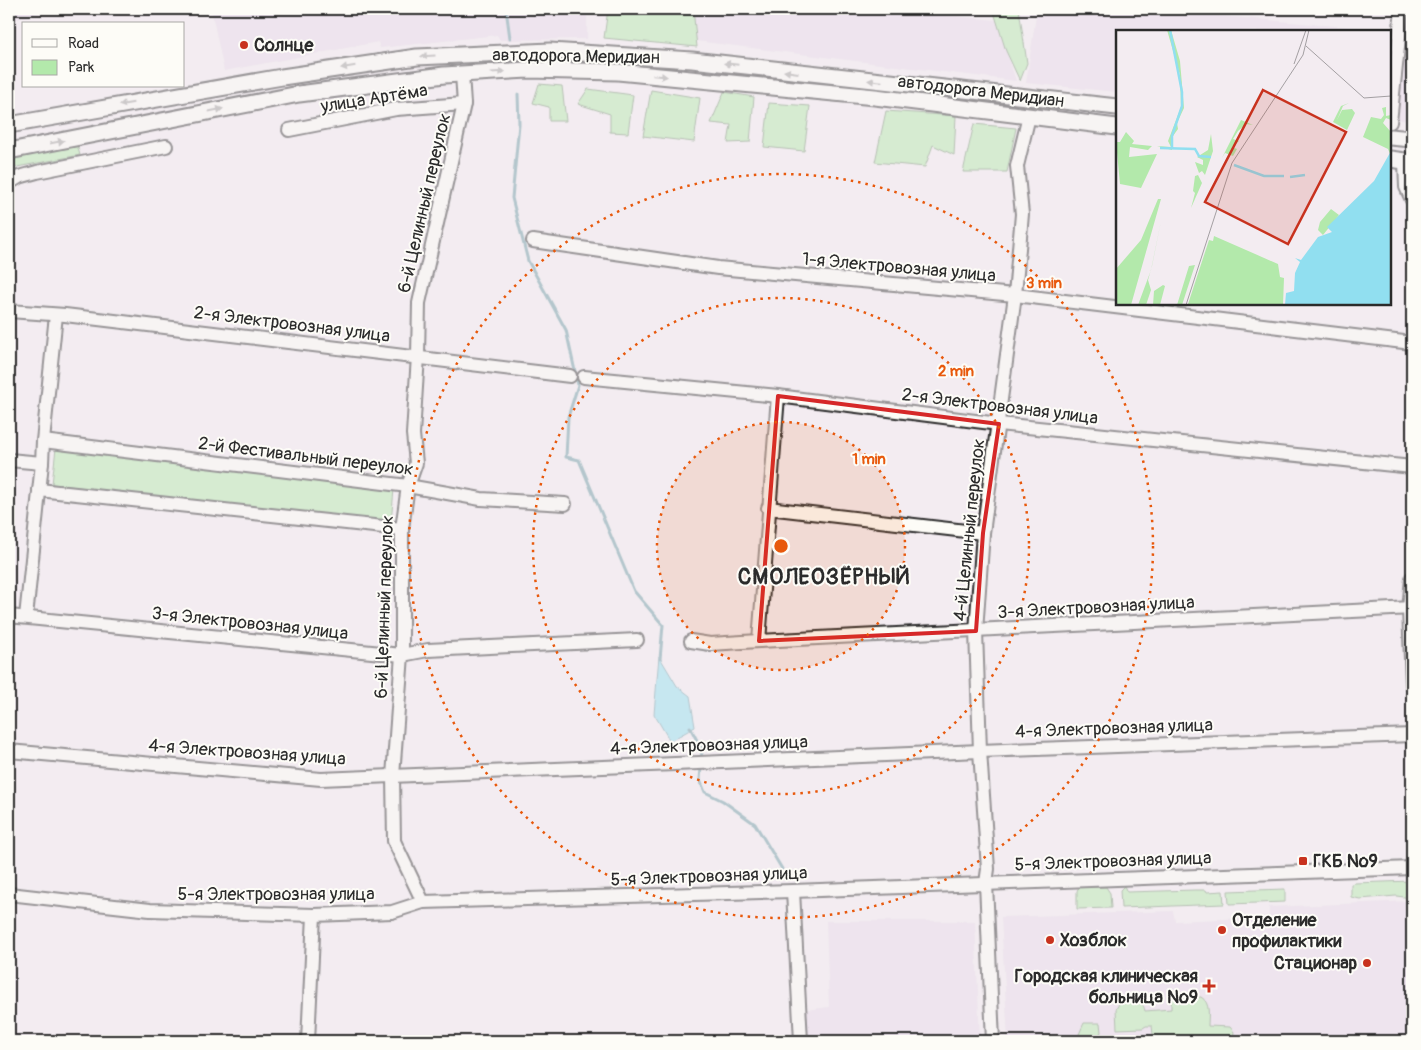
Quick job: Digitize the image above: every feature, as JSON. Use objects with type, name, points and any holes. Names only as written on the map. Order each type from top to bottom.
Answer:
[{"type":"main road","name":"автодорога Меридиан","points":[[9,125],[282,77],[417,57],[550,50],[692,60],[1116,107]]},
{"type":"main road","points":[[460,54],[462,74]]},
{"type":"main road","name":"автодорога Меридиан","points":[[9,151],[299,94],[462,74],[528,70],[618,72],[876,97],[1116,127]]},
{"type":"main road","points":[[1391,137],[1412,139]]},
{"type":"street","points":[[1391,113],[1402,9]]},
{"type":"street","name":"6-й Целинный переулок","points":[[423,902],[394,841],[394,776],[402,655],[402,529],[408,486],[416,463],[413,434],[419,303],[464,104],[462,74]]},
{"type":"street","name":"улица Артёма","points":[[289,130],[396,109],[464,104]]},
{"type":"street","name":"4-й Целинный переулок","points":[[992,1041],[986,883],[988,869],[980,751],[976,631],[983,533],[1015,295],[1022,214],[1017,166],[1029,116]]},
{"type":"street","points":[[9,183],[19,177],[37,172],[166,146]]},
{"type":"street","points":[[1402,161],[1406,187],[1412,200]]},
{"type":"street","name":"1-я Электровозная улица","points":[[533,242],[718,268],[1015,295],[1412,343]]},
{"type":"street","name":"2-я Электровозная улица","points":[[9,311],[418,356],[570,376]]},
{"type":"street","points":[[26,617],[56,315]]},
{"type":"street","name":"2-я Электровозная улица","points":[[584,377],[778,396],[999,424],[1412,467]]},
{"type":"street","points":[[758,642],[778,396]]},
{"type":"street","name":"2-й Фестивальный переулок","points":[[43,441],[408,486],[481,499],[565,504]]},
{"type":"street","points":[[9,460],[42,463]]},
{"type":"street","points":[[39,490],[402,529]]},
{"type":"street","points":[[768,508],[983,533]]},
{"type":"street","points":[[1412,578],[1412,685]]},
{"type":"street","name":"3-я Электровозная улица","points":[[691,641],[710,644],[758,642],[1411,609]]},
{"type":"street","name":"3-я Электровозная улица","points":[[9,616],[402,655],[428,650],[637,640]]},
{"type":"street","name":"4-я Электровозная улица","points":[[9,751],[322,779],[1412,735]]},
{"type":"street","name":"5-я Электровозная улица","points":[[9,894],[150,910],[314,915],[392,912],[423,902],[793,891],[1412,868]]},
{"type":"street","points":[[793,891],[801,1041]]},
{"type":"street","points":[[308,1041],[314,915]]},
{"type":"highlighted area","points":[[778,396],[999,424],[983,533],[976,631],[759,641]]},
{"type":"shaded area","points":[[9,9],[47,9],[9,22]]},
{"type":"shaded area","points":[[211,9],[587,9],[587,39],[500,40],[497,35],[380,48],[378,42],[224,71]]},
{"type":"shaded area","points":[[674,9],[880,9],[996,20],[1016,81],[672,38]]},
{"type":"shaded area","points":[[1037,9],[1142,9],[1382,30],[1116,30],[1116,92],[1026,83]]},
{"type":"shaded area","points":[[1404,9],[1412,9],[1412,121],[1393,119]]},
{"type":"shaded area","name":"Городская клиническая больница №9","points":[[1412,901],[1412,1041],[1008,1041],[1001,917],[1173,911],[1175,921],[1269,917],[1269,907]]},
{"type":"shaded area","points":[[826,921],[975,921],[980,1041],[806,1041],[805,1010],[829,1007]]},
{"type":"green space","points":[[608,9],[693,9],[697,47],[604,38]]},
{"type":"green space","points":[[993,9],[1019,9],[1027,63],[1020,81],[1006,51]]},
{"type":"green space","points":[[539,84],[562,86],[566,121],[549,121],[549,107],[533,103]]},
{"type":"green space","points":[[588,89],[633,95],[628,133],[610,132],[610,114],[578,104]]},
{"type":"green space","points":[[651,90],[700,98],[694,142],[643,136]]},
{"type":"green space","points":[[724,92],[754,97],[750,142],[728,143],[731,125],[711,123]]},
{"type":"green space","points":[[769,103],[810,106],[804,151],[764,147]]},
{"type":"green space","points":[[886,111],[956,116],[954,155],[933,145],[925,167],[875,162]]},
{"type":"green space","points":[[974,124],[1016,128],[1007,172],[963,172]]},
{"type":"green space","points":[[77,145],[80,155],[17,167],[9,171],[9,157]]},
{"type":"green space","points":[[56,448],[394,489],[391,523],[52,484]]},
{"type":"green space","points":[[1412,881],[1412,898],[1396,896],[1360,899],[1351,897],[1351,884],[1354,883]]},
{"type":"green space","points":[[1124,886],[1127,892],[1223,891],[1224,904],[1121,908],[1120,890]]},
{"type":"green space","points":[[1079,887],[1106,887],[1110,893],[1111,908],[1077,909],[1077,891]]},
{"type":"green space","points":[[1285,889],[1285,902],[1229,904],[1228,891]]},
{"type":"green space","points":[[1201,997],[1208,1006],[1208,1026],[1230,1027],[1234,1032],[1233,1039],[1160,1041],[1153,1034],[1152,1026],[1117,1029],[1116,1009],[1120,1002],[1139,1001],[1144,1006],[1145,1011],[1171,1009],[1171,998]]},
{"type":"green space","points":[[1084,1023],[1100,1023],[1101,1032],[1096,1041],[1076,1041]]},
{"type":"water","points":[[659,656],[677,686],[690,696],[695,727],[670,741],[654,714]]},
{"type":"waterway","points":[[506,9],[510,38]]},
{"type":"waterway","points":[[518,94],[519,124],[512,198],[528,261],[566,330],[578,385],[568,417],[566,457],[579,460],[634,591],[663,625],[660,659]]},
{"type":"waterway","points":[[690,727],[702,750],[701,760]]},
{"type":"waterway","points":[[701,767],[700,780],[705,792],[723,801],[755,824],[782,869]]},
{"type":"place","name":"Солнце","points":[[244,45]]},
{"type":"place","name":"ГКБ №9","points":[[1303,861]]},
{"type":"place","name":"Отделение профилактики","points":[[1222,930]]},
{"type":"place","name":"Хозблок","points":[[1050,940]]},
{"type":"place","name":"Стационар","points":[[1367,963]]},
{"type":"place","name":"Городская клиническая больница №9","points":[[1209,986]]},
{"type":"district","name":"СМОЛЕОЗЁРНЫЙ","points":[[824,576]]}]
